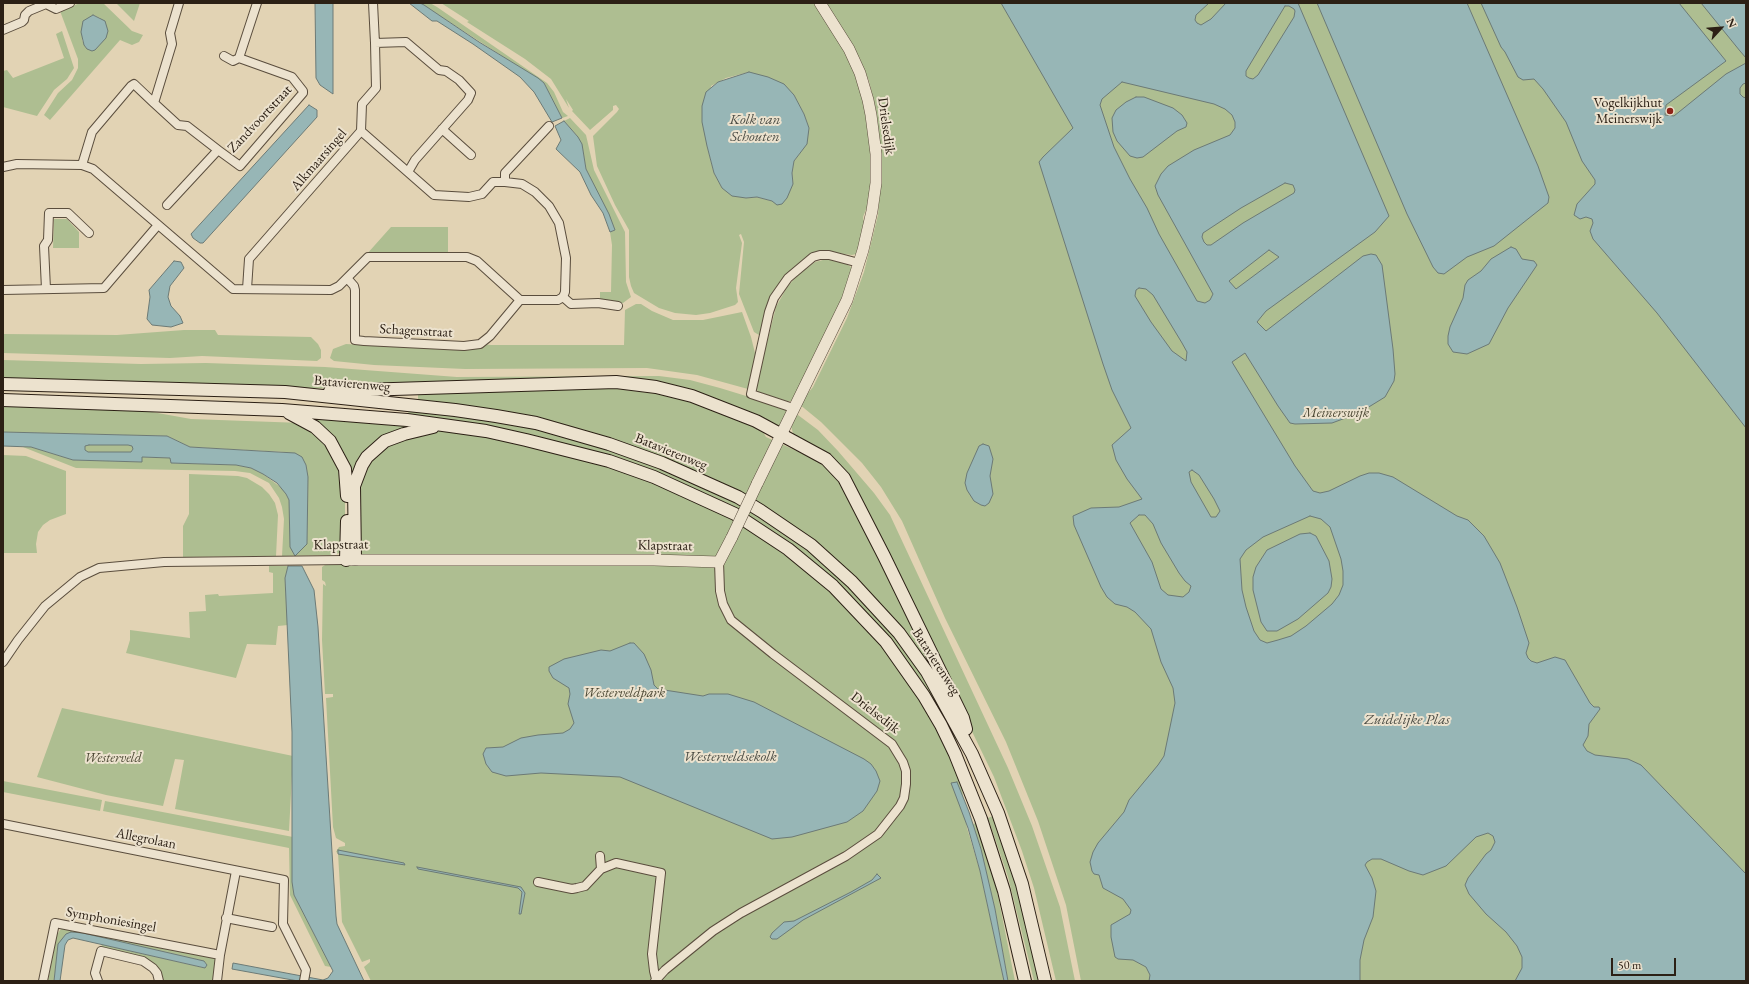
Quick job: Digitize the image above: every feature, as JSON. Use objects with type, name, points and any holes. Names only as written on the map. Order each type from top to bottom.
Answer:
[{"type":"main road","points":[[311,396],[322,391],[616,382],[656,387],[692,396],[756,421],[782,435],[826,459],[838,470],[846,482],[963,718],[972,754]]},
{"type":"main road","name":"Batavierenweg","points":[[3,384],[285,392],[311,396],[455,410],[536,423],[609,444],[662,462],[738,497],[762,511],[811,546],[852,582],[877,607],[899,633],[927,672],[972,754],[998,813],[1022,884],[1045,981]]},
{"type":"main road","name":"Batavierenweg","points":[[3,400],[282,410],[407,420],[486,431],[610,461],[654,477],[750,522],[788,549],[833,586],[886,642],[924,696],[947,737],[966,779],[994,858],[1013,925],[1025,981]]},
{"type":"main road","points":[[282,410],[315,427],[330,441],[341,460],[345,469],[347,486],[351,560]]},
{"type":"main road","points":[[351,560],[354,486],[357,476],[367,457],[377,447],[393,438],[422,429],[444,425]]},
{"type":"street","points":[[3,30],[22,22],[25,15],[29,11],[46,4],[56,9],[70,3]]},
{"type":"street","points":[[154,103],[172,44],[170,33],[179,3]]},
{"type":"street","points":[[239,58],[257,3]]},
{"type":"street","points":[[361,131],[362,104],[376,88],[373,3]]},
{"type":"street","name":"Drielsedijk","points":[[656,980],[675,961],[713,931],[741,913],[846,856],[878,834],[900,806],[904,798],[906,771],[903,762],[892,744],[773,654],[731,620],[723,604],[720,590],[720,562],[782,435],[793,408],[847,300],[871,220],[876,183],[876,154],[872,115],[857,64],[820,3]]},
{"type":"street","points":[[375,43],[406,42],[439,70],[446,71],[459,80],[471,93],[468,100],[415,160],[408,172]]},
{"type":"street","name":"Zandvoortstraat","points":[[166,205],[218,150],[240,166],[303,94],[303,91],[292,77],[239,58],[233,62],[224,56]]},
{"type":"street","points":[[82,165],[92,132],[134,84],[178,125],[187,126],[218,150]]},
{"type":"street","points":[[505,182],[505,173],[549,126]]},
{"type":"street","points":[[442,129],[471,155]]},
{"type":"street","name":"Alkmaarsingel","points":[[246,289],[249,259],[361,131],[434,195],[469,197],[482,194],[493,182],[522,184],[535,192],[549,206],[559,223],[566,258],[565,292],[563,297]]},
{"type":"street","points":[[3,167],[16,164],[82,165],[93,169],[233,289],[331,290],[339,286],[368,257],[467,257],[477,261],[520,300],[558,300],[563,297],[571,304],[598,303],[618,306]]},
{"type":"street","points":[[46,289],[44,246],[48,240],[48,213],[68,213],[89,233]]},
{"type":"street","points":[[3,290],[104,288],[158,225]]},
{"type":"street","points":[[793,408],[751,394],[769,312],[774,298],[788,278],[813,258],[820,255],[829,255],[859,263]]},
{"type":"street","name":"Schagenstraat","points":[[347,278],[354,286],[355,340],[360,341],[464,346],[480,344],[490,336],[520,300]]},
{"type":"street","name":"Klapstraat","points":[[3,662],[45,606],[80,577],[99,568],[164,562],[351,560],[646,560],[720,562]]},
{"type":"street","name":"Allegrolaan","points":[[3,824],[284,880],[283,924],[306,970],[305,977]]},
{"type":"street","points":[[600,856],[601,869]]},
{"type":"street","points":[[538,882],[572,889],[577,888],[585,886],[601,869],[616,863],[660,873],[652,954],[656,980]]},
{"type":"street","points":[[217,981],[226,918],[236,870]]},
{"type":"street","points":[[226,918],[272,927]]},
{"type":"street","name":"Symphoniesingel","points":[[43,981],[55,923],[220,954]]},
{"type":"street","points":[[98,981],[95,974],[101,951],[143,961],[153,968],[157,973],[159,981]]},
{"type":"green space","points":[[80,3],[103,3],[132,31],[143,35],[139,42],[132,45],[120,40],[50,120],[44,115],[58,93],[72,80],[78,68],[78,59],[60,11]],"holes":[[[93,15],[100,18],[87,49],[82,40]]]},
{"type":"green space","points":[[116,3],[140,3],[134,21]]},
{"type":"green space","points":[[420,3],[430,3],[437,7],[547,83],[554,92],[563,112],[568,116],[562,118],[544,83]]},
{"type":"green space","points":[[441,3],[816,3],[849,54],[865,101],[873,167],[867,207],[863,217],[865,227],[856,254],[852,255],[820,251],[814,252],[795,267],[777,286],[771,297],[759,335],[754,332],[739,294],[744,242],[741,234],[739,235],[742,243],[736,288],[738,302],[735,305],[710,313],[696,315],[675,313],[659,308],[634,293],[629,277],[629,230],[615,205],[597,166],[593,136],[619,109],[616,105],[613,106],[613,110],[590,130],[572,111],[573,110],[566,99],[569,108],[551,79],[525,59],[467,22],[469,21]],"holes":[[[749,72],[794,95],[804,114],[809,128],[800,153],[794,161],[792,173],[793,184],[772,201],[757,197],[746,198],[722,188],[714,173],[707,146],[711,86],[726,78]]]},
{"type":"green space","name":"Meinerswijk","points":[[826,3],[1746,3],[1746,981],[1081,981],[1066,905],[1038,821],[1006,742],[945,618],[902,521],[881,487],[862,463],[821,422],[799,404],[813,387],[847,318],[864,272],[878,215],[881,177],[876,110],[869,81],[860,59]]},
{"type":"green space","points":[[62,31],[74,68],[67,79],[54,90],[37,116],[3,107],[3,71],[7,70],[13,78],[64,58],[56,34]]},
{"type":"green space","points":[[570,118],[586,135],[594,170],[625,232],[626,282],[631,297],[623,303],[602,302],[600,300],[600,292],[611,292],[612,245],[610,232],[615,230],[586,169],[583,151],[578,137],[564,121]]},
{"type":"green space","points":[[54,219],[67,219],[79,232],[79,248],[53,248]]},
{"type":"green space","points":[[391,227],[448,227],[448,255],[366,255]]},
{"type":"green space","points":[[827,259],[843,262],[851,267],[853,271],[845,298],[792,401],[787,401],[758,392],[756,386],[776,307],[787,287],[798,275],[815,262]]},
{"type":"green space","points":[[636,304],[641,304],[652,311],[673,320],[703,320],[742,312],[756,357],[748,389],[697,375],[647,368],[465,369],[374,365],[334,361],[330,358],[333,349],[346,344],[451,350],[475,347],[483,344],[624,345],[625,310]]},
{"type":"green space","points":[[184,330],[215,330],[218,335],[311,337],[318,344],[321,350],[321,358],[317,361],[202,356],[170,358],[3,353],[3,334],[117,335]]},
{"type":"green space","points":[[3,360],[141,364],[206,363],[325,367],[457,377],[659,376],[690,380],[720,388],[782,407],[787,411],[781,425],[775,427],[664,386],[360,389],[3,383]]},
{"type":"green space","name":"Westerveldpark","points":[[610,388],[673,396],[723,411],[763,432],[766,437],[810,457],[836,474],[881,559],[952,707],[967,828],[980,871],[1004,981],[371,981],[364,967],[370,962],[370,959],[362,962],[342,922],[338,853],[336,852],[339,847],[345,846],[345,843],[336,838],[333,827],[326,698],[333,697],[333,694],[325,694],[322,640],[323,584],[326,586],[325,582],[322,580],[322,567],[325,565],[332,565],[350,556],[349,474],[305,417],[397,426],[418,401],[418,392]]},
{"type":"green space","points":[[3,406],[141,410],[191,419],[302,423],[322,438],[340,464],[345,491],[345,535],[342,552],[334,555],[282,556],[284,519],[279,498],[269,483],[250,473],[235,471],[76,468],[23,447],[31,447],[73,460],[142,462],[142,457],[170,458],[171,463],[236,465],[251,468],[263,474],[283,489],[307,544],[308,477],[306,465],[285,452],[190,447],[167,436],[3,432]]},
{"type":"green space","points":[[798,415],[818,430],[838,451],[874,493],[890,515],[1008,768],[1032,826],[1060,907],[1075,981],[1056,981],[1034,888],[1022,851],[994,777],[966,719],[848,478],[794,437],[791,426],[794,417]]},
{"type":"green space","points":[[128,445],[132,446],[133,449],[131,452],[88,452],[84,450],[85,446]]},
{"type":"green space","points":[[3,455],[26,456],[66,471],[66,514],[50,520],[43,525],[38,532],[36,544],[37,553],[3,553]]},
{"type":"green space","points":[[189,474],[238,476],[247,478],[262,487],[275,503],[278,515],[276,556],[183,557],[183,526],[189,514]]},
{"type":"green space","points":[[269,566],[288,566],[285,578],[288,625],[278,626],[276,645],[247,644],[236,678],[126,653],[130,640],[130,630],[190,638],[189,612],[206,611],[205,595],[218,594],[219,596],[273,593],[273,573],[269,572]]},
{"type":"green space","name":"Westerveld","points":[[62,708],[293,756],[289,831],[175,809],[184,760],[175,759],[163,806],[106,795],[37,777]]},
{"type":"green space","points":[[3,781],[102,800],[100,811],[3,792]]},
{"type":"green space","points":[[105,801],[293,837],[292,868],[294,895],[331,967],[325,966],[290,895],[289,848],[103,811]]},
{"type":"green space","points":[[993,816],[1021,900],[1040,981],[1034,981],[1008,877],[988,818]]},
{"type":"green space","points":[[976,823],[996,886],[1015,981],[1008,981],[995,909],[973,824]]},
{"type":"green space","points":[[65,927],[213,957],[215,959],[215,974],[213,981],[161,981],[154,967],[101,949],[102,944],[204,968],[207,965],[204,961],[76,932],[58,944],[54,981],[48,981],[57,935],[60,930]]},
{"type":"water","points":[[315,3],[333,3],[333,94],[320,85],[316,78]]},
{"type":"water","points":[[409,3],[420,3],[424,5],[479,42],[538,78],[544,83],[562,118],[552,122],[534,92],[520,77],[437,21],[432,21]]},
{"type":"water","name":"Zuidelijke Plas","points":[[1001,3],[1209,3],[1196,15],[1195,20],[1201,25],[1211,19],[1226,3],[1298,3],[1389,216],[1375,232],[1266,311],[1257,322],[1266,331],[1363,256],[1371,254],[1376,255],[1382,265],[1393,349],[1395,374],[1394,381],[1385,397],[1359,413],[1332,423],[1295,424],[1290,423],[1278,406],[1245,353],[1232,362],[1295,466],[1313,491],[1320,493],[1329,491],[1360,476],[1369,473],[1379,473],[1393,477],[1457,516],[1468,520],[1484,536],[1500,563],[1517,607],[1529,643],[1526,653],[1528,658],[1537,663],[1555,657],[1565,660],[1590,703],[1594,707],[1599,707],[1600,709],[1589,724],[1588,736],[1583,745],[1587,751],[1595,755],[1628,759],[1641,765],[1746,874],[1746,981],[1515,981],[1522,968],[1522,957],[1517,946],[1506,932],[1486,914],[1469,894],[1465,885],[1468,878],[1486,854],[1491,850],[1495,842],[1493,836],[1488,833],[1476,837],[1446,866],[1423,875],[1409,871],[1381,859],[1372,859],[1367,862],[1365,865],[1372,878],[1376,891],[1373,917],[1364,940],[1360,960],[1360,981],[1149,981],[1150,975],[1146,967],[1133,960],[1118,959],[1115,957],[1111,937],[1111,925],[1130,914],[1131,910],[1123,899],[1103,888],[1099,875],[1094,874],[1092,871],[1090,862],[1098,843],[1124,812],[1129,800],[1164,756],[1175,703],[1173,688],[1161,662],[1151,629],[1135,612],[1127,607],[1115,604],[1107,597],[1101,587],[1074,525],[1073,516],[1091,508],[1119,507],[1142,499],[1127,479],[1116,460],[1112,445],[1131,428],[1112,390],[1103,364],[1039,162],[1073,128]],"holes":[[[1285,6],[1289,6],[1294,9],[1294,17],[1258,75],[1253,79],[1246,76],[1246,71]],[[1122,82],[1214,104],[1225,109],[1232,115],[1235,122],[1235,128],[1230,135],[1194,150],[1168,166],[1161,174],[1155,186],[1158,195],[1213,294],[1210,300],[1205,303],[1197,301],[1159,234],[1147,208],[1114,147],[1100,105],[1102,99]],[[1285,183],[1293,185],[1295,190],[1294,193],[1243,223],[1211,245],[1207,245],[1204,242],[1202,237],[1203,233],[1241,208]],[[1269,250],[1279,257],[1236,289],[1229,281]],[[1139,288],[1146,289],[1153,295],[1187,352],[1186,361],[1172,351],[1151,322],[1135,296],[1136,290]],[[1192,470],[1199,475],[1214,499],[1220,511],[1216,517],[1211,517],[1191,482],[1189,472]],[[1139,515],[1145,515],[1153,524],[1161,543],[1179,573],[1191,586],[1189,592],[1183,597],[1168,595],[1161,589],[1152,562],[1130,523]],[[1310,516],[1321,519],[1330,527],[1341,559],[1343,585],[1339,595],[1332,604],[1306,626],[1291,636],[1267,643],[1260,640],[1254,631],[1242,590],[1240,559],[1246,550],[1263,537]]]},
{"type":"water","points":[[1317,3],[1467,3],[1538,166],[1549,197],[1548,203],[1494,246],[1467,257],[1444,274],[1438,273],[1433,267],[1407,214]]},
{"type":"water","points":[[1481,3],[1679,3],[1726,61],[1666,105],[1665,115],[1674,116],[1726,74],[1746,63],[1746,83],[1740,88],[1740,94],[1746,98],[1746,428],[1657,313],[1593,239],[1590,231],[1593,223],[1592,219],[1586,217],[1580,219],[1574,215],[1577,204],[1595,184],[1595,180],[1582,161],[1566,122],[1543,89],[1534,79],[1523,80],[1518,77],[1501,47]]},
{"type":"water","points":[[1701,3],[1746,3],[1746,58],[1740,51]]},
{"type":"water","points":[[93,15],[105,21],[108,31],[106,38],[95,50],[92,51],[87,49],[84,45],[81,32],[83,21]]},
{"type":"water","name":"Kolk van Schouten","points":[[749,72],[768,77],[784,84],[794,95],[804,114],[809,128],[807,144],[794,161],[792,173],[793,184],[787,198],[782,204],[777,205],[772,201],[757,197],[746,198],[732,196],[722,188],[714,173],[707,146],[702,122],[702,106],[706,92],[718,82]]},
{"type":"water","points":[[1136,97],[1144,97],[1173,108],[1182,115],[1187,123],[1186,127],[1177,131],[1143,157],[1137,158],[1130,156],[1117,141],[1113,132],[1112,118],[1116,110],[1126,102]]},
{"type":"water","points":[[309,105],[317,110],[317,117],[203,243],[200,243],[193,238],[191,234]]},
{"type":"water","points":[[564,121],[582,144],[586,169],[609,214],[615,230],[610,232],[603,213],[591,195],[580,172],[556,149],[561,140],[555,126]]},
{"type":"water","points":[[1511,247],[1516,249],[1522,259],[1534,261],[1537,265],[1508,308],[1489,344],[1467,354],[1453,352],[1448,344],[1448,336],[1450,327],[1463,298],[1465,285],[1468,280],[1481,271],[1491,259]]},
{"type":"water","points":[[174,261],[181,262],[184,268],[170,286],[168,297],[171,306],[180,316],[183,323],[171,327],[152,325],[147,319],[150,297],[149,290]]},
{"type":"water","points":[[3,432],[167,436],[190,447],[295,453],[302,457],[306,465],[308,477],[307,544],[295,556],[290,547],[289,500],[286,494],[277,483],[251,468],[236,465],[171,463],[170,458],[142,457],[142,462],[73,460],[31,447],[3,446]],"holes":[[[89,445],[132,446],[133,449],[131,452],[88,452],[85,450],[85,446]]]},
{"type":"water","points":[[983,444],[989,446],[993,459],[990,476],[993,494],[989,503],[985,506],[974,501],[967,490],[965,483],[967,473],[979,446]]},
{"type":"water","points":[[1310,533],[1316,536],[1329,561],[1332,579],[1331,587],[1328,593],[1298,619],[1277,631],[1267,631],[1261,622],[1253,590],[1253,577],[1256,567],[1267,550],[1300,534]]},
{"type":"water","points":[[288,566],[302,566],[314,590],[318,627],[337,924],[364,981],[298,981],[232,969],[233,963],[323,980],[328,978],[333,971],[294,895],[292,882],[292,732],[285,578]]},
{"type":"water","name":"Westerveldsekolk","points":[[630,643],[634,643],[644,654],[651,670],[654,685],[658,689],[703,696],[709,694],[728,694],[754,702],[871,764],[880,781],[877,791],[863,811],[847,822],[792,837],[772,839],[620,777],[541,773],[506,776],[492,772],[486,764],[483,754],[486,748],[503,747],[521,738],[563,733],[570,729],[574,723],[568,704],[570,694],[569,688],[553,678],[549,671],[549,667],[564,659],[601,650],[610,651]]},
{"type":"water","points":[[957,782],[981,849],[995,909],[1008,981],[1004,981],[980,871],[968,828],[951,783]]},
{"type":"water","points":[[338,850],[404,863],[405,865],[338,854]]},
{"type":"water","points":[[417,867],[521,887],[525,893],[521,914],[519,914],[522,892],[518,888],[418,869]]},
{"type":"water","points":[[877,874],[881,878],[803,920],[777,939],[772,939],[770,937],[772,933],[784,922],[794,921],[851,892],[872,880]]},
{"type":"water","points":[[71,932],[83,933],[204,961],[207,965],[205,968],[73,938],[68,940],[65,945],[60,981],[54,981],[58,944],[66,934]]},
{"type":"place","name":"Vogelkijkhut Meinerswijk","points":[[1670,111]]}]
